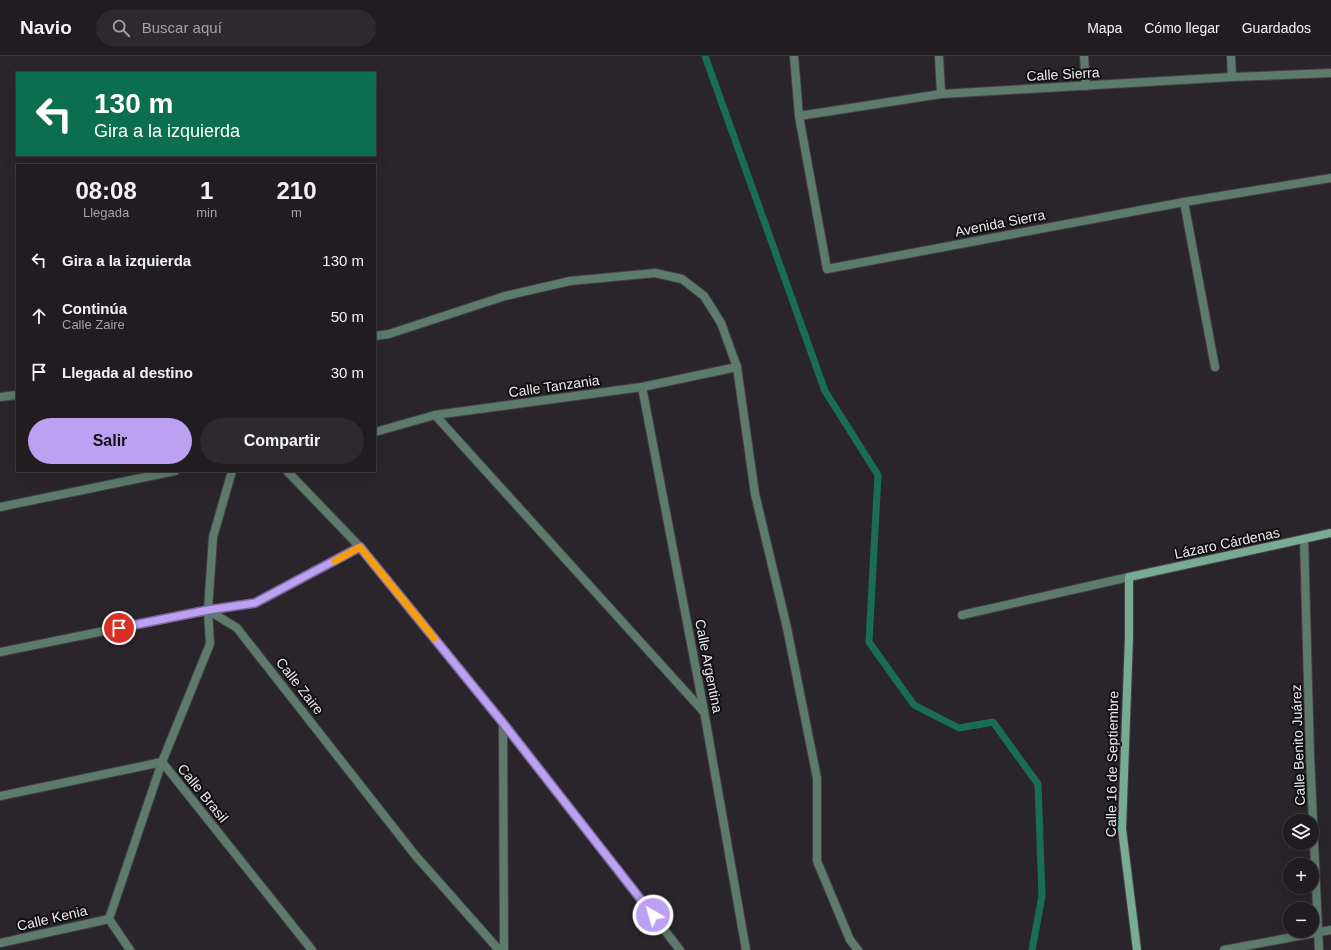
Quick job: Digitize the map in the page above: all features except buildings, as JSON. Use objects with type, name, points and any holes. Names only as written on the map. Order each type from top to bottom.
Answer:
[{"type":"street","points":[[794,56],[799,116]]},
{"type":"street","points":[[939,56],[941,94]]},
{"type":"street","points":[[1084,56],[1086,86]]},
{"type":"street","points":[[1231,56],[1232,77]]},
{"type":"street","name":"Calle Sierra","points":[[799,116],[941,94],[1232,77],[1331,73]]},
{"type":"street","name":"Avenida Sierra","points":[[799,116],[827,269],[1184,202],[1331,178]]},
{"type":"street","points":[[1184,202],[1215,367]]},
{"type":"street","points":[[376,336],[389,334],[505,296],[570,281],[655,274],[682,279],[704,296],[721,323],[737,367],[755,494],[787,628],[817,778],[817,861],[850,940],[858,950]]},
{"type":"street","name":"Calle Tanzania","points":[[376,432],[435,415],[642,387],[737,367]]},
{"type":"street","name":"Calle Argentina","points":[[642,387],[704,711],[746,950]]},
{"type":"street","points":[[0,397],[16,395]]},
{"type":"street","points":[[435,415],[704,711]]},
{"type":"street","points":[[0,507],[170,472]]},
{"type":"street","points":[[130,950],[109,918],[162,762],[210,644],[208,610],[213,537],[232,472]]},
{"type":"street","points":[[288,472],[360,547],[503,723],[680,950]]},
{"type":"street","name":"Lázaro Cárdenas","points":[[1129,577],[1331,533]]},
{"type":"street","name":"Calle Benito Juárez","points":[[1304,539],[1310,756],[1317,902]]},
{"type":"street","points":[[0,652],[208,610],[255,603],[360,547]]},
{"type":"street","points":[[962,615],[1129,577]]},
{"type":"street","name":"Calle 16 de Septiembre","points":[[1129,577],[1129,637],[1122,829],[1137,950]]},
{"type":"street","name":"Calle Zaire","points":[[208,610],[237,628],[415,855],[499,950]]},
{"type":"street","points":[[503,723],[504,950]]},
{"type":"street","name":"Calle Brasil","points":[[0,796],[162,762],[312,950]]},
{"type":"street","name":"Calle Kenia","points":[[0,943],[109,918]]},
{"type":"street","points":[[1319,932],[1331,930]]},
{"type":"street","points":[[1224,950],[1287,938]]},
{"type":"street","name":"Calle Benito Juárez","points":[[1318,938],[1319,950]]},
{"type":"waterway","points":[[705,56],[825,391],[878,475],[869,642],[914,705],[959,728],[993,722],[1038,784],[1042,896],[1032,950]]},
{"type":"slow traffic","points":[[335,561],[360,547],[434,638]]},
{"type":"route","points":[[119,628],[208,610],[255,603],[360,547],[503,723],[653,915]]}]
